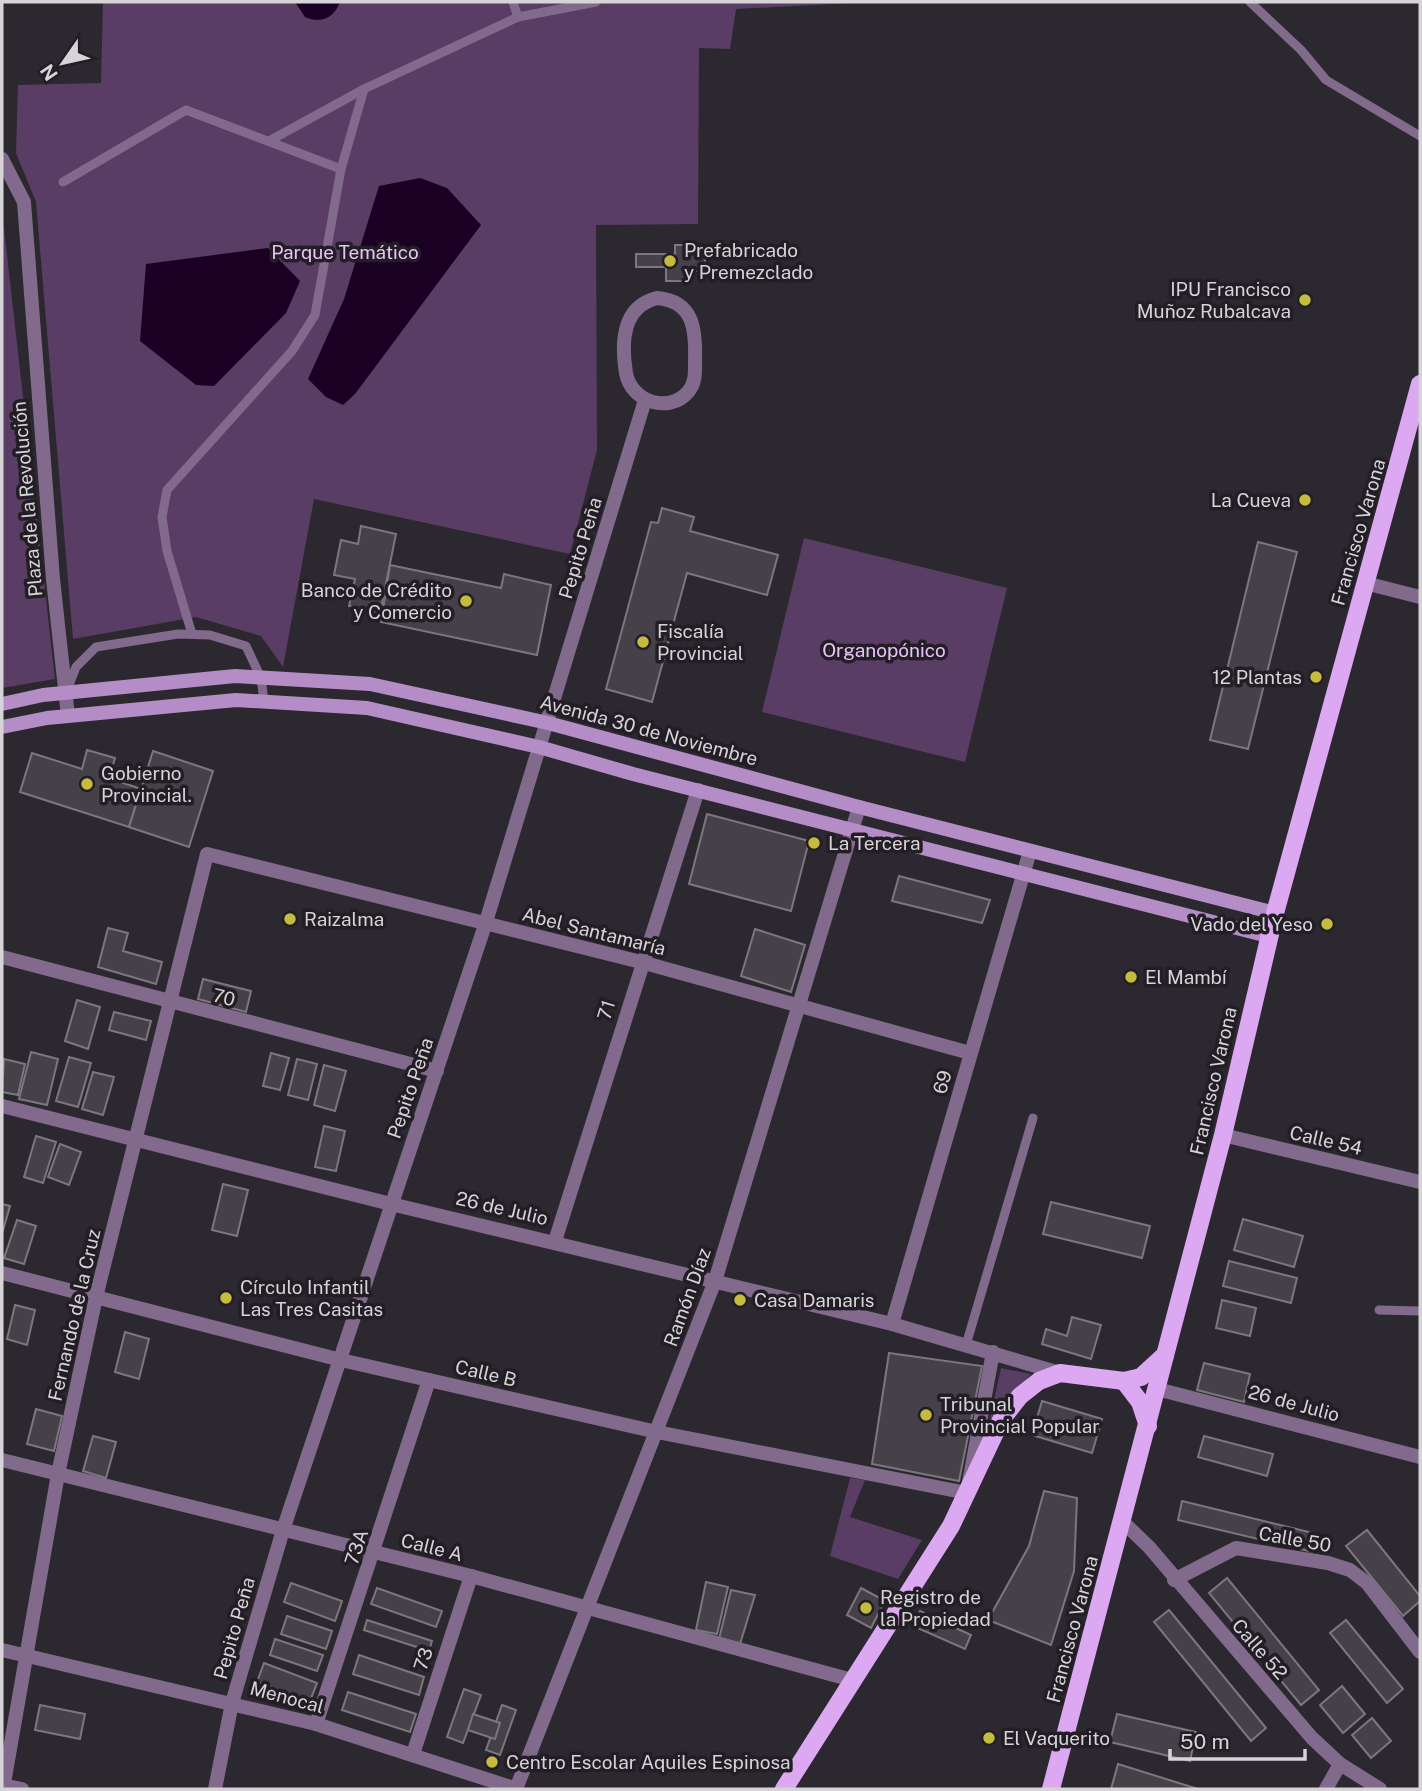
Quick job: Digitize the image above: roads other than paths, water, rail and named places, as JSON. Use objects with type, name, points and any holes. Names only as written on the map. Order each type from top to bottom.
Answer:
[{"type":"main road","name":"Francisco Varona","points":[[1051,1789],[1223,1135],[1268,936],[1419,395]]},
{"type":"main road","name":"Avenida 30 de Noviembre","points":[[2,704],[66,694],[235,676],[370,684],[548,723],[859,807],[1275,913]]},
{"type":"main road","points":[[2,727],[68,716],[236,700],[367,708],[539,747],[1268,936]]},
{"type":"main road","points":[[784,1789],[951,1526],[1001,1420],[1020,1396],[1039,1381],[1060,1373],[1124,1381],[1141,1377],[1165,1355]]},
{"type":"main road","points":[[1124,1381],[1140,1402],[1148,1426]]},
{"type":"street","name":"Plaza de la Revolución","points":[[2,159],[24,202],[52,579],[68,716]]},
{"type":"street","points":[[657,298],[668,299],[679,303],[694,322],[694,381],[679,399],[668,403],[645,400],[629,384],[626,373],[625,327],[636,307],[657,298]]},
{"type":"street","name":"Pepito Peña","points":[[215,1789],[232,1703],[282,1530],[485,925],[645,400]]},
{"type":"street","points":[[1365,583],[1420,597]]},
{"type":"street","name":"71","points":[[555,1241],[641,962],[698,790]]},
{"type":"street","name":"Ramón Díaz","points":[[517,1789],[715,1281],[859,807]]},
{"type":"street","name":"69","points":[[892,1324],[1022,874],[1031,851]]},
{"type":"street","name":"Abel Santamaría","points":[[206,854],[641,962],[970,1053]]},
{"type":"street","name":"Fernando de la Cruz","points":[[3,1787],[24,1654],[58,1474],[96,1297],[206,854]]},
{"type":"street","name":"70","points":[[2,957],[437,1072]]},
{"type":"street","name":"26 de Julio","points":[[2,1106],[391,1204],[555,1241],[892,1324],[1060,1373]]},
{"type":"street","name":"Calle 54","points":[[1223,1135],[1420,1182]]},
{"type":"street","name":"Calle B","points":[[2,1273],[341,1360],[657,1432],[967,1493]]},
{"type":"street","points":[[967,1493],[993,1352]]},
{"type":"street","name":"73A","points":[[316,1724],[429,1380]]},
{"type":"street","name":"26 de Julio","points":[[1157,1389],[1420,1457]]},
{"type":"street","name":"Calle A","points":[[2,1460],[471,1576],[852,1680]]},
{"type":"street","name":"Calle 52","points":[[1122,1521],[1149,1547],[1174,1580],[1312,1738],[1340,1764],[1380,1789]]},
{"type":"street","name":"Calle 50","points":[[1174,1580],[1236,1548],[1328,1563],[1350,1570],[1367,1583],[1420,1652]]},
{"type":"street","name":"73","points":[[413,1754],[471,1576]]},
{"type":"street","name":"Menocal","points":[[2,1650],[316,1724],[517,1789]]},
{"type":"street","points":[[1326,1789],[1340,1764]]},
{"type":"street","points":[[3,1787],[22,1789]]},
{"type":"lane","points":[[513,2],[518,17]]},
{"type":"lane","points":[[269,141],[364,89],[518,17],[596,2]]},
{"type":"lane","points":[[1250,2],[1301,50],[1326,80],[1420,136]]},
{"type":"lane","points":[[192,634],[167,551],[162,517],[167,490],[292,351],[315,315],[341,169],[364,89]]},
{"type":"lane","points":[[63,182],[186,110],[341,169]]},
{"type":"lane","points":[[66,694],[76,667],[96,647],[192,634],[210,635],[246,646],[261,678],[264,701]]},
{"type":"lane","points":[[966,1345],[1033,1118]]},
{"type":"lane","points":[[1379,1310],[1420,1311]]},
{"type":"place","name":"Prefabricado y Premezclado","points":[[670,261]]},
{"type":"place","name":"IPU Francisco Muñoz Rubalcava","points":[[1305,300]]},
{"type":"place","name":"La Cueva","points":[[1305,500]]},
{"type":"place","name":"Banco de Crédito y Comercio","points":[[466,601]]},
{"type":"place","name":"Fiscalía Provincial","points":[[643,642]]},
{"type":"place","name":"12 Plantas","points":[[1316,677]]},
{"type":"place","name":"Gobierno Provincial.","points":[[87,784]]},
{"type":"place","name":"La Tercera","points":[[814,843]]},
{"type":"place","name":"Raizalma","points":[[290,919]]},
{"type":"place","name":"Vado del Yeso","points":[[1327,924]]},
{"type":"place","name":"El Mambí","points":[[1131,977]]},
{"type":"place","name":"Círculo Infantil Las Tres Casitas","points":[[226,1298]]},
{"type":"place","name":"Casa Damaris","points":[[740,1300]]},
{"type":"place","name":"Tribunal Provincial Popular","points":[[926,1415]]},
{"type":"place","name":"Registro de la Propiedad","points":[[866,1608]]},
{"type":"place","name":"El Vaquerito","points":[[989,1738]]},
{"type":"place","name":"Centro Escolar Aquiles Espinosa","points":[[492,1762]]},
{"type":"park label","name":"Parque Temático","points":[[345,252]]},
{"type":"park label","name":"Organopónico","points":[[884,650]]}]
